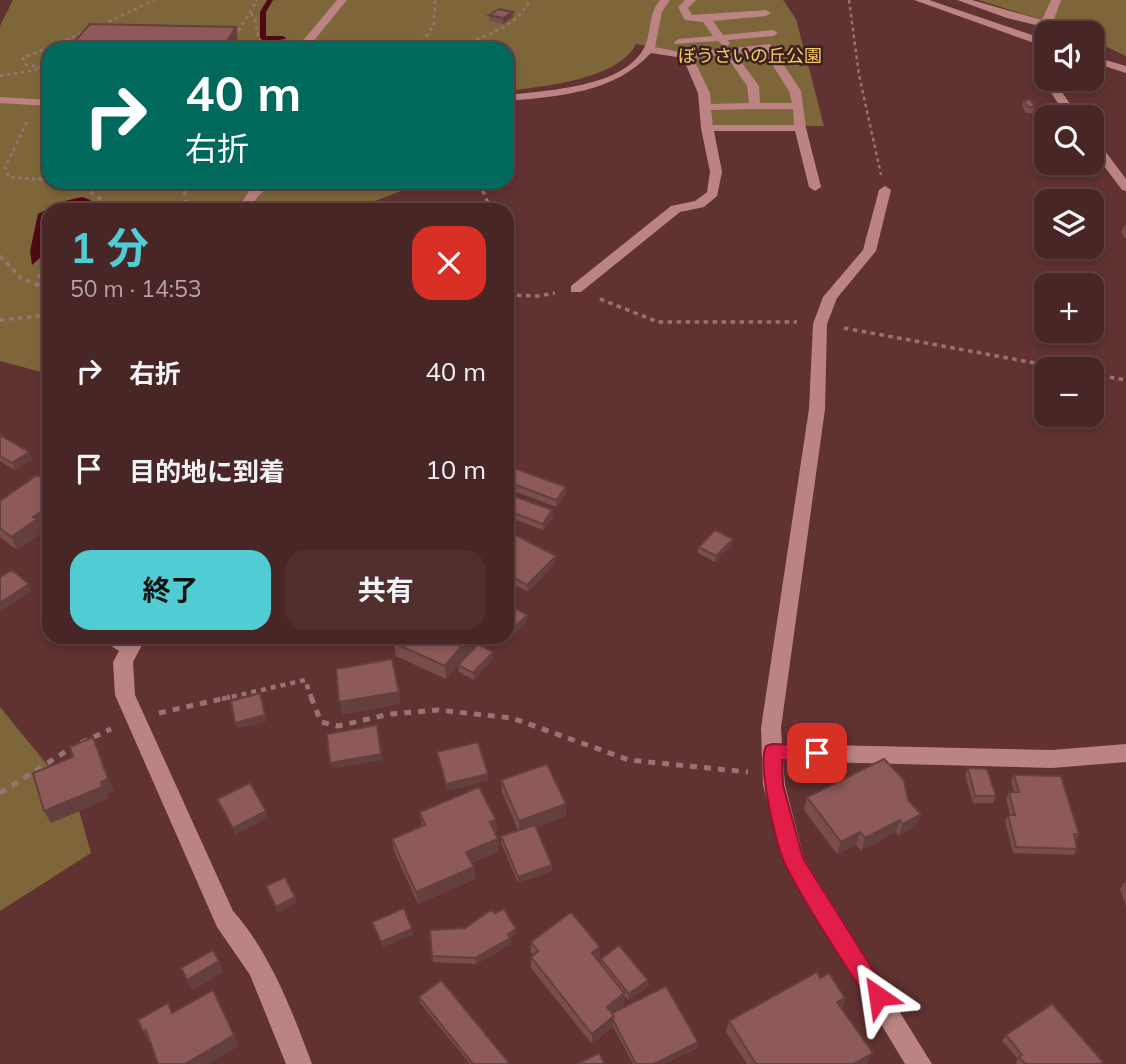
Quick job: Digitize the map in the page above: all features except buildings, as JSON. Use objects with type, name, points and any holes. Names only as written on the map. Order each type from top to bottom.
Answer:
[{"type":"street","points":[[307,42],[342,0]]},
{"type":"street","points":[[514,97],[597,83],[633,65],[648,49],[659,6],[665,0]]},
{"type":"street","points":[[691,0],[683,7],[689,18],[766,13]]},
{"type":"street","points":[[919,0],[1034,39]]},
{"type":"street","points":[[962,0],[1034,21]]},
{"type":"street","points":[[1046,21],[1056,0]]},
{"type":"street","points":[[705,19],[730,50]]},
{"type":"street","points":[[679,42],[773,33]]},
{"type":"street","points":[[648,49],[687,56],[766,46],[794,91],[815,187]]},
{"type":"street","points":[[576,289],[676,209],[699,204],[713,193],[716,172],[707,128],[704,93],[687,56]]},
{"type":"street","points":[[735,61],[753,86],[755,106]]},
{"type":"street","points":[[1104,63],[1126,70]]},
{"type":"street","points":[[0,100],[42,103]]},
{"type":"street","points":[[706,107],[799,106]]},
{"type":"street","points":[[707,128],[800,128]]},
{"type":"street","points":[[1104,158],[1126,187]]},
{"type":"street","points":[[247,203],[259,189]]},
{"type":"street","points":[[885,190],[869,251],[830,297],[820,324],[817,410],[771,728],[773,775],[794,861],[919,1064]]},
{"type":"street","points":[[125,644],[122,679],[134,719],[225,919],[239,932],[286,1028],[299,1064]]},
{"type":"street","points":[[772,751],[1052,759],[1126,753]]},
{"type":"path","points":[[59,42],[154,0]]},
{"type":"path","points":[[235,37],[257,0]]},
{"type":"path","points":[[423,42],[434,24],[435,0]]},
{"type":"path","points":[[473,42],[515,24],[530,0]]},
{"type":"path","points":[[849,0],[859,75],[885,190]]},
{"type":"path","points":[[251,13],[256,19],[258,42]]},
{"type":"path","points":[[42,50],[23,58],[26,65],[42,67]]},
{"type":"path","points":[[0,76],[42,69]]},
{"type":"path","points":[[30,115],[5,167],[9,177],[42,181]]},
{"type":"path","points":[[89,189],[95,192],[103,201],[101,203]]},
{"type":"path","points":[[0,256],[10,270],[29,286],[42,288]]},
{"type":"path","points":[[37,287],[42,270]]},
{"type":"path","points":[[514,295],[538,296],[576,289],[658,322],[792,321],[820,324],[1034,363]]},
{"type":"path","points":[[0,320],[42,316]]},
{"type":"path","points":[[1104,376],[1126,380]]},
{"type":"path","points":[[0,793],[85,740],[134,719],[305,680],[321,722],[338,726],[390,714],[438,709],[512,718],[629,760],[773,775]]},
{"type":"green space","name":"ぼうさいの丘公園","points":[[13,0],[783,0],[796,19],[824,126],[714,125],[683,52],[636,44],[627,56],[597,73],[559,83],[514,90],[514,42],[42,42],[42,189],[406,189],[370,203],[42,203],[42,372],[0,361],[0,26]]},
{"type":"green space","points":[[978,0],[1126,0],[1126,56],[1104,46],[1104,21],[1046,21]]},
{"type":"green space","points":[[0,707],[76,800],[91,853],[0,911]]},
{"type":"shaded area","points":[[82,197],[91,200],[89,203],[60,202]]},
{"type":"shaded area","points":[[42,212],[42,256],[32,265],[30,251],[38,214]]},
{"type":"waterway","points":[[265,40],[283,38],[263,38],[263,12],[270,0]]},
{"type":"route","points":[[817,753],[772,751],[774,785],[794,861],[878,996]]}]
